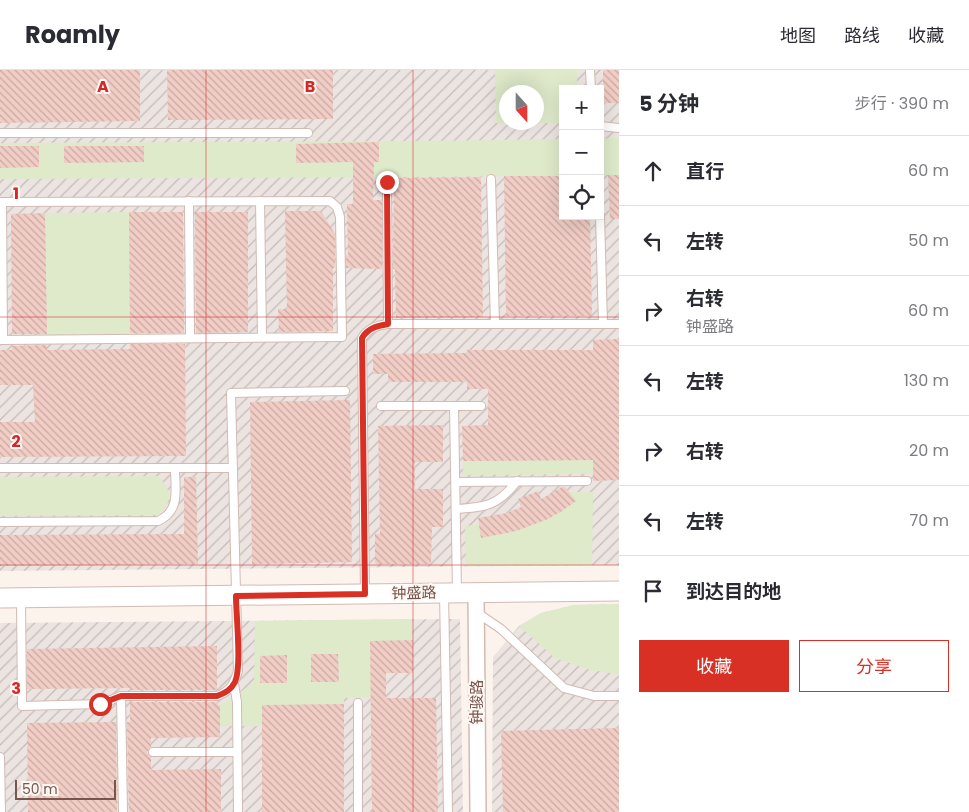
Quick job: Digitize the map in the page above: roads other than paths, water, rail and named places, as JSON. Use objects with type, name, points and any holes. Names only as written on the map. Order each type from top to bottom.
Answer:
[{"type":"street","name":"钟盛路","points":[[0,598],[619,591]]},
{"type":"street","name":"钟骏路","points":[[476,593],[478,812]]},
{"type":"lane","points":[[590,70],[591,85]]},
{"type":"lane","points":[[604,126],[619,128]]},
{"type":"lane","points":[[0,133],[308,133]]},
{"type":"lane","points":[[491,179],[494,324]]},
{"type":"lane","points":[[387,182],[388,324]]},
{"type":"lane","points":[[189,201],[190,338]]},
{"type":"lane","points":[[260,201],[262,338]]},
{"type":"lane","points":[[260,201],[330,201],[337,207],[340,217],[342,337],[2,340],[1,202],[260,201]]},
{"type":"lane","points":[[600,220],[603,324]]},
{"type":"lane","points":[[365,594],[362,338],[365,333],[372,328],[388,324],[619,324]]},
{"type":"lane","points":[[238,812],[234,684],[238,671],[231,393],[345,392]]},
{"type":"lane","points":[[381,406],[481,406]]},
{"type":"lane","points":[[448,812],[451,593],[456,509],[454,406]]},
{"type":"lane","points":[[0,468],[233,468]]},
{"type":"lane","points":[[0,522],[158,521],[167,518],[173,510],[175,502],[175,468]]},
{"type":"lane","points":[[456,509],[476,508],[493,503],[506,495],[517,481]]},
{"type":"lane","points":[[456,482],[587,481]]},
{"type":"lane","points":[[21,598],[22,706],[100,704],[121,696],[217,696],[227,692],[234,684]]},
{"type":"lane","points":[[476,612],[501,630],[564,688],[594,696],[619,696]]},
{"type":"lane","points":[[121,696],[123,812]]},
{"type":"lane","points":[[358,703],[358,812]]},
{"type":"lane","points":[[153,752],[237,752]]},
{"type":"lane","points":[[0,757],[1,812]]}]
